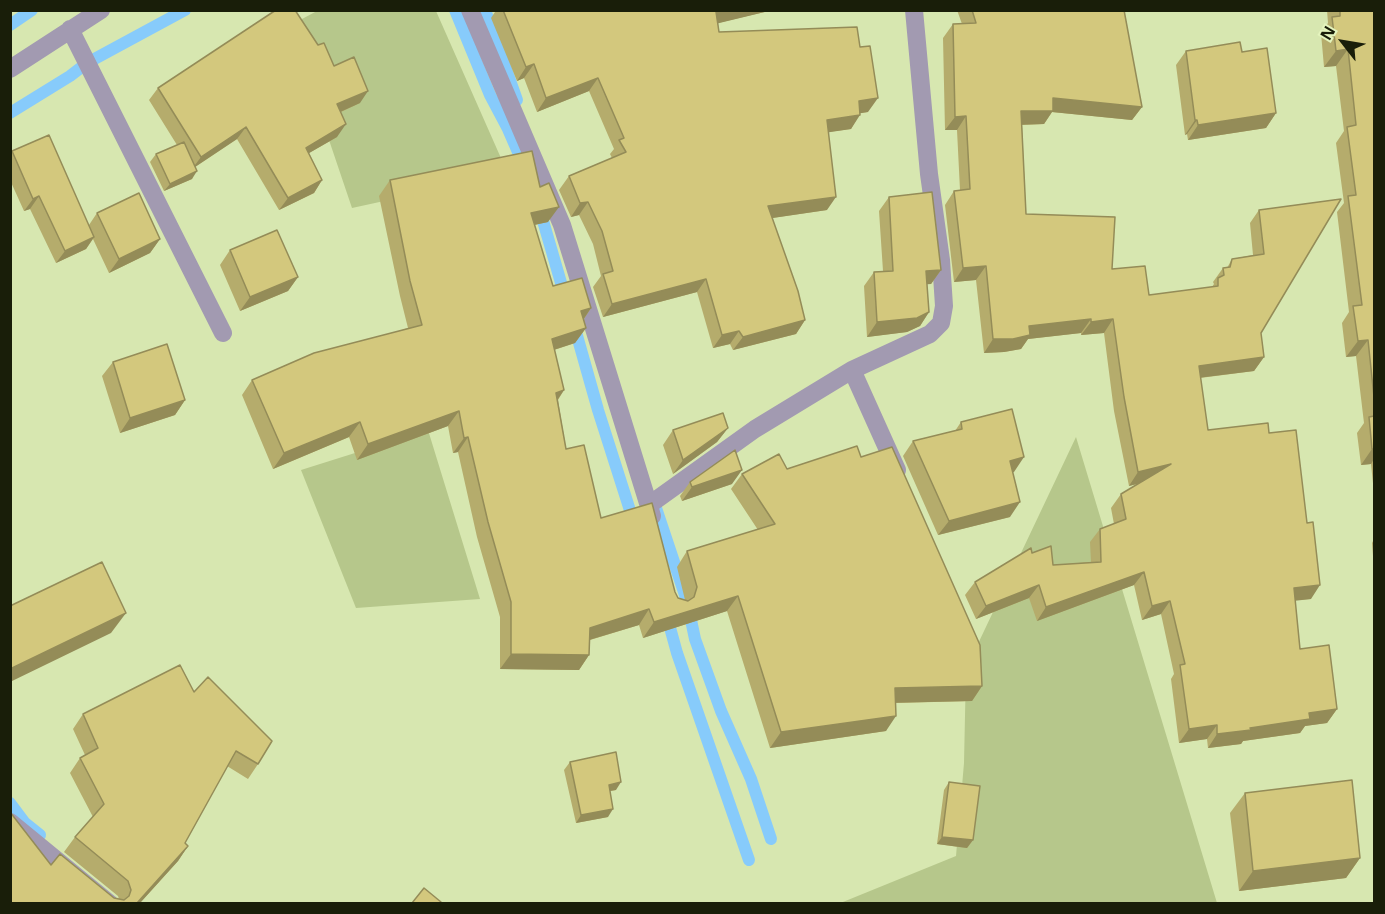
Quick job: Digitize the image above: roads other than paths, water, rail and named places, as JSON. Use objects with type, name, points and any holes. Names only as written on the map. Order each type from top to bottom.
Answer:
[{"type":"street","points":[[10,69],[101,10]]},
{"type":"street","points":[[470,10],[562,225],[650,505],[658,538]]},
{"type":"street","points":[[650,505],[724,449],[852,370],[930,334],[941,323],[944,306],[941,261],[929,174],[914,10]]},
{"type":"street","points":[[70,29],[223,333]]},
{"type":"street","points":[[852,370],[905,487]]},
{"type":"street","points":[[10,822],[110,903]]},
{"type":"waterway","points":[[10,25],[32,10]]},
{"type":"waterway","points":[[10,113],[87,63],[185,10]]},
{"type":"waterway","points":[[455,10],[490,95],[525,168]]},
{"type":"waterway","points":[[485,10],[517,100]]},
{"type":"waterway","points":[[539,207],[566,300]]},
{"type":"waterway","points":[[574,325],[634,523]]},
{"type":"waterway","points":[[655,505],[687,601],[695,639],[721,711],[751,779],[771,839]]},
{"type":"waterway","points":[[666,613],[677,653],[749,860]]},
{"type":"waterway","points":[[10,803],[25,823],[40,835]]}]
